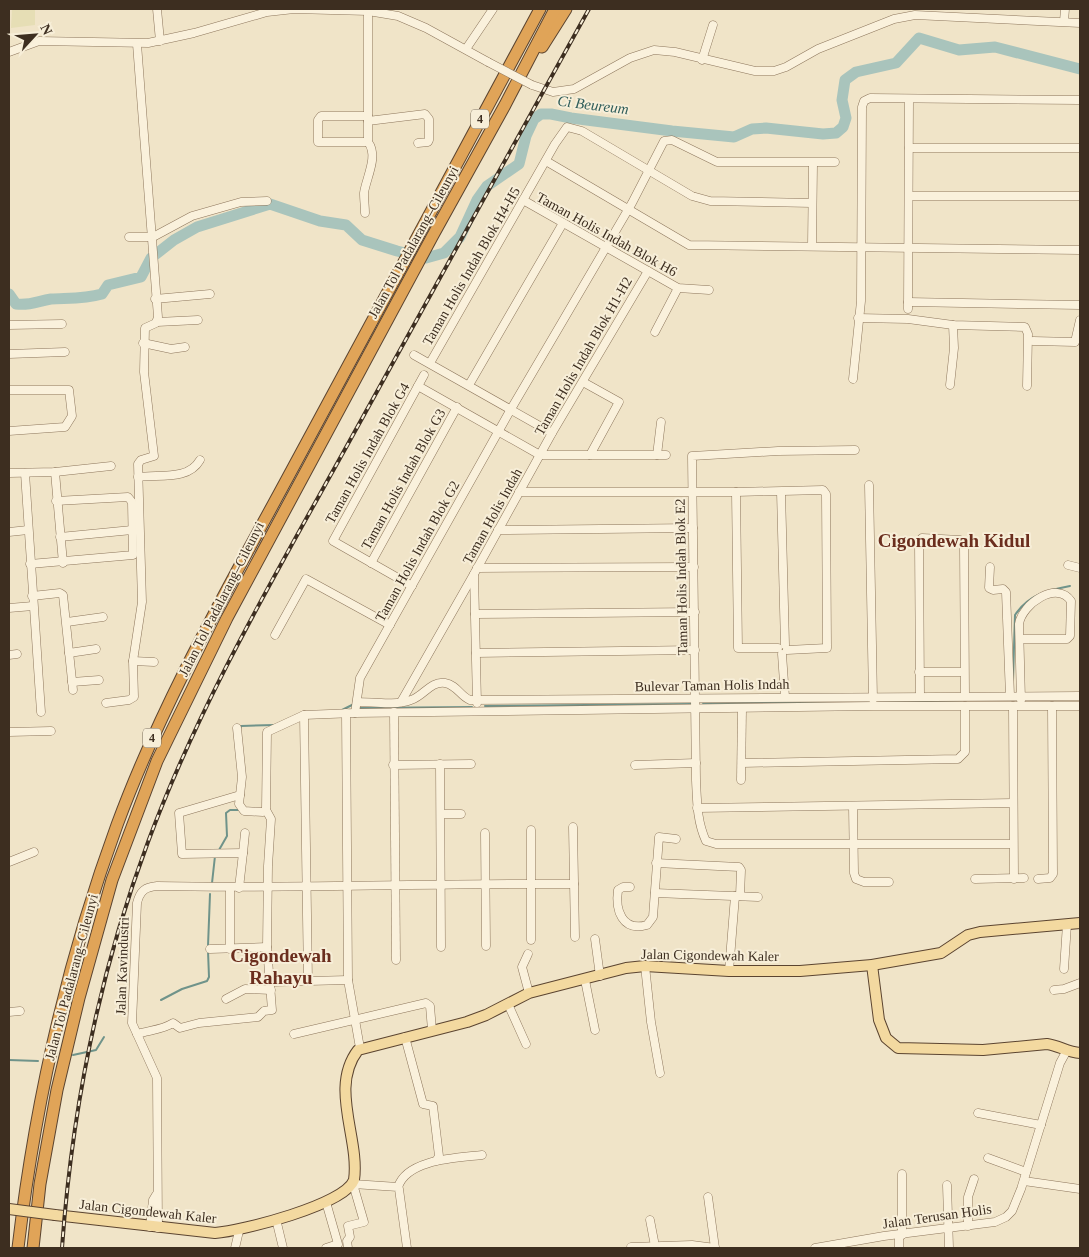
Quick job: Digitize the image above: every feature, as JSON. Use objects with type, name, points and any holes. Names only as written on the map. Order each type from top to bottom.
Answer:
[{"type":"highway","name":"Jalan Tol Padalarang–Cileunyi","points":[[18,1248],[42,1093],[57,1021],[93,894],[118,822],[152,739],[178,684],[539,9]]},
{"type":"highway","name":"Jalan Tol Padalarang–Cileunyi","points":[[32,1248],[40,1184],[57,1090],[79,998],[110,890],[138,808],[157,761],[226,618],[411,275],[506,105],[555,9]]},
{"type":"highway","points":[[506,105],[566,9]]},
{"type":"main road","name":"Jalan Cigondewah Kaler","points":[[360,1048],[467,1022],[529,993],[626,968],[645,966],[729,970],[813,970],[872,965],[941,954],[968,935],[980,932],[1080,923]]},
{"type":"main road","points":[[872,965],[879,1020],[886,1038],[898,1048],[983,1050],[1047,1044],[1056,1046],[1066,1052],[1080,1053]]},
{"type":"main road","points":[[353,1184],[354,1168],[346,1086],[349,1066],[360,1048]]},
{"type":"main road","name":"Jalan Cigondewah Kaler","points":[[9,1209],[215,1233],[239,1231],[326,1202],[349,1189],[353,1184]]},
{"type":"street","points":[[158,9],[160,40]]},
{"type":"street","points":[[246,9],[246,19]]},
{"type":"street","points":[[9,52],[39,42],[137,44],[246,19],[267,12],[294,9],[398,12],[532,86],[553,92],[574,90],[630,58],[654,50],[676,52],[702,60],[755,71],[774,71],[786,68],[818,49],[894,19],[914,15],[1080,23]]},
{"type":"street","points":[[466,49],[493,9]]},
{"type":"street","points":[[1064,9],[1064,21]]},
{"type":"street","points":[[365,214],[364,193],[370,171],[372,150],[368,142],[368,12]]},
{"type":"street","points":[[702,60],[713,25]]},
{"type":"street","points":[[137,44],[153,237],[157,322]]},
{"type":"street","points":[[853,379],[861,301],[862,107],[864,101],[870,98],[909,100],[1080,100]]},
{"type":"street","points":[[909,100],[910,248],[908,306],[1080,305]]},
{"type":"street","points":[[368,142],[318,142],[318,120],[321,116],[368,118],[425,114],[429,119],[429,140],[428,142],[418,143]]},
{"type":"street","name":"Taman Holis Indah Blok H4-H5","points":[[430,364],[564,130],[570,127],[582,131],[648,171]]},
{"type":"street","points":[[498,433],[629,208],[664,141],[667,140],[716,162],[813,164],[835,162]]},
{"type":"street","points":[[910,148],[1080,148]]},
{"type":"street","points":[[546,161],[690,245],[1080,250]]},
{"type":"street","points":[[812,246],[813,164]]},
{"type":"street","points":[[648,171],[692,196],[710,202],[812,203]]},
{"type":"street","points":[[910,196],[1080,196]]},
{"type":"street","name":"Taman Holis Indah Blok H6","points":[[523,200],[678,288]]},
{"type":"street","points":[[129,237],[153,237],[192,216],[241,202],[266,201]]},
{"type":"street","points":[[469,385],[562,223]]},
{"type":"street","name":"Taman Holis Indah Blok H1-H2","points":[[540,455],[648,271]]},
{"type":"street","points":[[655,332],[678,288],[709,290]]},
{"type":"street","points":[[156,299],[210,294]]},
{"type":"street","points":[[858,318],[908,319],[953,325],[1027,328],[1027,386]]},
{"type":"street","points":[[106,704],[132,700],[132,662],[142,602],[139,461],[154,456],[144,372],[143,343],[145,328],[157,322],[198,320]]},
{"type":"street","points":[[1033,341],[1075,342],[1080,320]]},
{"type":"street","points":[[9,325],[62,324]]},
{"type":"street","points":[[950,385],[954,348],[953,325]]},
{"type":"street","points":[[143,343],[171,349],[185,347]]},
{"type":"street","points":[[9,354],[65,352]]},
{"type":"street","points":[[414,355],[511,408],[552,433]]},
{"type":"street","name":"Taman Holis Indah Blok G4","points":[[412,586],[333,542],[424,375]]},
{"type":"street","points":[[583,382],[619,402],[590,455]]},
{"type":"street","points":[[418,386],[457,407],[498,433],[540,455],[666,455]]},
{"type":"street","points":[[9,390],[69,390],[72,416],[65,427],[9,431]]},
{"type":"street","name":"Taman Holis Indah Blok G3","points":[[371,563],[457,407]]},
{"type":"street","points":[[657,455],[661,422]]},
{"type":"street","name":"Taman Holis Indah Blok G2","points":[[356,702],[360,678],[498,433]]},
{"type":"street","name":"Taman Holis Indah Blok E2","points":[[854,844],[710,844],[706,841],[703,834],[697,808],[692,456],[778,451],[855,450]]},
{"type":"street","name":"Taman Holis Indah","points":[[477,710],[475,571],[540,455]]},
{"type":"street","points":[[138,477],[183,474],[196,468],[200,460]]},
{"type":"street","points":[[9,473],[55,472],[111,466]]},
{"type":"street","points":[[25,472],[41,712]]},
{"type":"street","points":[[55,472],[56,501],[63,563]]},
{"type":"street","points":[[869,485],[872,706]]},
{"type":"street","points":[[519,492],[693,492],[736,492],[781,492],[821,489],[826,494],[827,648],[738,648],[736,492]]},
{"type":"street","points":[[781,492],[785,697]]},
{"type":"street","points":[[56,501],[128,497],[132,502],[133,556]]},
{"type":"street","points":[[498,530],[694,528]]},
{"type":"street","points":[[9,532],[28,530]]},
{"type":"street","points":[[60,537],[132,530]]},
{"type":"street","points":[[920,696],[919,540],[922,538],[960,540],[964,546],[965,696]]},
{"type":"street","points":[[30,564],[63,563],[142,555]]},
{"type":"street","points":[[1068,564],[1080,568]]},
{"type":"street","points":[[401,702],[475,571],[694,567]]},
{"type":"street","points":[[990,567],[989,588],[992,590],[1003,589],[1006,592],[1010,696]]},
{"type":"street","points":[[275,634],[306,578],[390,625]]},
{"type":"street","points":[[32,596],[62,594],[67,622],[72,686],[99,680]]},
{"type":"street","points":[[1014,879],[1013,803],[1020,702],[1020,639],[1020,616],[1037,597],[1044,594],[1060,594],[1068,597],[1071,601],[1070,636],[1066,639],[1020,639]]},
{"type":"street","points":[[9,608],[33,606]]},
{"type":"street","points":[[475,614],[695,612]]},
{"type":"street","points":[[67,622],[103,617]]},
{"type":"street","points":[[69,653],[96,649]]},
{"type":"street","points":[[476,653],[695,650]]},
{"type":"street","points":[[132,662],[154,662]]},
{"type":"street","points":[[919,672],[964,672]]},
{"type":"street","name":"Bulevar Taman Holis Indah","points":[[356,702],[401,702],[416,698],[431,686],[442,683],[454,687],[466,699],[477,700],[1010,696],[1020,702],[1052,706],[1080,706]]},
{"type":"street","name":"Bulevar Taman Holis Indah","points":[[304,715],[477,710],[964,706],[1080,696]]},
{"type":"street","points":[[355,713],[356,702]]},
{"type":"street","points":[[742,763],[958,759],[965,752],[964,706]]},
{"type":"street","points":[[1038,879],[1050,878],[1053,874],[1052,706]]},
{"type":"street","points":[[741,780],[742,709]]},
{"type":"street","points":[[394,712],[396,960]]},
{"type":"street","points":[[346,713],[348,980],[360,1048]]},
{"type":"street","points":[[137,1034],[162,1030],[173,1023],[180,1028],[199,1023],[261,1016],[264,1011],[272,1010],[267,947],[271,820],[266,810],[267,732],[304,715],[308,980]]},
{"type":"street","points":[[237,728],[241,763],[239,804],[244,812],[263,812],[266,810]]},
{"type":"street","points":[[9,732],[52,730]]},
{"type":"street","points":[[635,765],[696,763]]},
{"type":"street","points":[[393,764],[471,764]]},
{"type":"street","points":[[440,764],[441,947]]},
{"type":"street","points":[[240,795],[179,813],[182,854],[243,853]]},
{"type":"street","points":[[697,808],[1013,803]]},
{"type":"street","points":[[853,806],[856,878],[864,882],[889,882]]},
{"type":"street","points":[[440,814],[461,814]]},
{"type":"street","points":[[573,827],[575,937]]},
{"type":"street","points":[[530,830],[531,940]]},
{"type":"street","points":[[230,949],[235,888],[243,853],[245,833]]},
{"type":"street","points":[[485,833],[486,946]]},
{"type":"street","points":[[630,887],[620,888],[618,893],[620,916],[623,921],[631,925],[643,926],[651,922],[660,836],[676,839]]},
{"type":"street","points":[[854,844],[1013,844]]},
{"type":"street","points":[[9,862],[34,852]]},
{"type":"street","points":[[656,863],[738,866],[741,870],[729,970]]},
{"type":"street","points":[[975,879],[1024,878]]},
{"type":"street","points":[[235,888],[348,885],[574,884]]},
{"type":"street","name":"Jalan Kavindustri","points":[[154,1227],[157,1078],[132,1023],[137,903],[139,896],[147,887],[235,888]]},
{"type":"street","points":[[655,893],[758,897]]},
{"type":"street","points":[[1064,969],[1067,924]]},
{"type":"street","points":[[595,939],[600,976]]},
{"type":"street","points":[[210,949],[267,947]]},
{"type":"street","points":[[528,954],[522,967],[529,993]]},
{"type":"street","points":[[645,966],[651,1022],[660,1073]]},
{"type":"street","points":[[226,999],[245,989],[308,980],[348,980]]},
{"type":"street","points":[[585,980],[595,1030]]},
{"type":"street","points":[[1054,990],[1064,989],[1080,983]]},
{"type":"street","points":[[294,1034],[356,1021],[407,1006],[426,1003],[430,1006],[432,1030]]},
{"type":"street","points":[[508,1004],[526,1044]]},
{"type":"street","points":[[9,1012],[20,1011]]},
{"type":"street","points":[[405,1037],[423,1104],[433,1106],[438,1149],[436,1161]]},
{"type":"street","name":"Jalan Terusan Holis","points":[[815,1248],[990,1224],[1006,1217],[1015,1205],[1024,1181],[1060,1063],[1066,1052]]},
{"type":"street","points":[[978,1113],[1041,1125]]},
{"type":"street","points":[[407,1248],[401,1191],[398,1187],[400,1180],[406,1174],[436,1161],[482,1155]]},
{"type":"street","points":[[988,1158],[1026,1172]]},
{"type":"street","points":[[899,1248],[902,1174]]},
{"type":"street","points":[[968,1226],[968,1196],[974,1179]]},
{"type":"street","points":[[1024,1181],[1080,1189]]},
{"type":"street","points":[[326,1248],[338,1244],[348,1245],[350,1238],[349,1225],[364,1222],[353,1184],[398,1187]]},
{"type":"street","points":[[947,1186],[950,1228],[949,1248]]},
{"type":"street","points":[[631,1247],[692,1245],[715,1248],[708,1197]]},
{"type":"street","points":[[326,1202],[338,1244]]},
{"type":"street","points":[[276,1219],[283,1248]]},
{"type":"street","points":[[650,1220],[655,1246]]},
{"type":"street","points":[[235,1248],[239,1231]]},
{"type":"shaded area","points":[[12,9],[35,9],[35,25],[11,28]]},
{"type":"waterway","name":"Ci Beureum","points":[[9,294],[16,304],[30,304],[51,299],[83,298],[102,294],[108,285],[141,277],[151,258],[174,240],[197,227],[270,204],[320,221],[346,225],[362,240],[397,251],[426,258],[444,253],[460,237],[477,200],[487,186],[519,164],[526,136],[534,119],[541,114],[734,137],[752,129],[766,128],[823,134],[836,133],[843,127],[846,118],[842,100],[845,80],[856,72],[896,63],[919,38],[959,50],[995,47],[1080,69]]},
{"type":"waterway","points":[[1013,680],[1015,615],[1020,608],[1039,594],[1070,586]]},
{"type":"waterway","points":[[879,702],[1013,699]]},
{"type":"waterway","points":[[703,703],[867,702]]},
{"type":"waterway","points":[[485,706],[692,704]]},
{"type":"waterway","points":[[342,710],[352,705]]},
{"type":"waterway","points":[[360,708],[472,707]]},
{"type":"waterway","points":[[240,729],[241,726],[275,725]]},
{"type":"waterway","points":[[219,850],[227,836],[226,813],[230,810],[238,810]]},
{"type":"waterway","points":[[212,883],[215,856]]},
{"type":"waterway","points":[[208,946],[210,894]]},
{"type":"waterway","points":[[161,1000],[182,989],[207,981],[209,977],[208,951]]},
{"type":"waterway","points":[[73,1055],[96,1050],[104,1037]]},
{"type":"waterway","points":[[9,1060],[38,1061]]},
{"type":"railway","points":[[62,1248],[73,1144],[90,1042],[115,941],[148,842],[169,789],[192,737],[243,634],[589,9]]},
{"type":"district","name":"Cigondewah Kidul","points":[[954,540]]},
{"type":"district","name":"Cigondewah Rahayu","points":[[281,966]]}]
